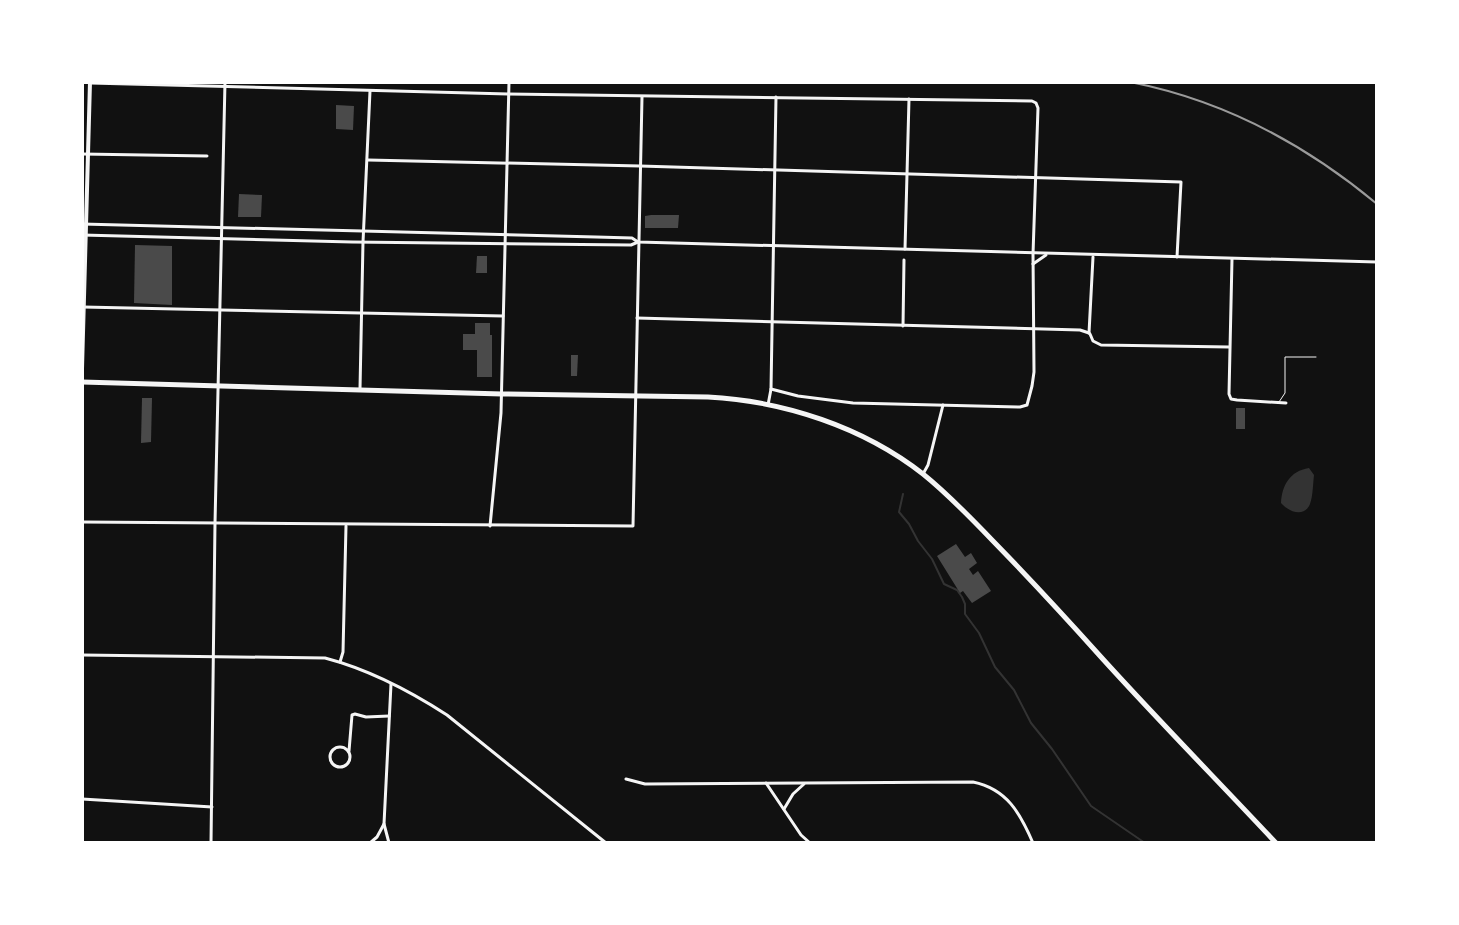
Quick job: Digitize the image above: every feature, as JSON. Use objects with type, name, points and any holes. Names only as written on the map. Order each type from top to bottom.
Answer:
[{"type":"main road","points":[[82,83],[90,83],[85,154],[82,369]]},
{"type":"main road","points":[[82,382],[708,397],[738,399],[814,417],[878,446],[923,474],[971,518],[1276,843]]},
{"type":"street","points":[[211,843],[225,82]]},
{"type":"street","points":[[490,526],[502,394],[509,82]]},
{"type":"street","points":[[90,83],[1036,103],[1034,372],[1027,405],[850,403],[771,389]]},
{"type":"street","points":[[360,389],[370,91]]},
{"type":"street","points":[[82,522],[633,526],[642,96]]},
{"type":"street","points":[[768,405],[771,389],[776,97]]},
{"type":"street","points":[[905,249],[909,99]]},
{"type":"street","points":[[85,154],[207,156]]},
{"type":"street","points":[[368,160],[1181,182],[1177,257]]},
{"type":"street","points":[[84,224],[632,238],[638,242]]},
{"type":"street","points":[[84,235],[504,244],[631,245],[638,242],[1377,262]]},
{"type":"street","points":[[1033,264],[1048,254]]},
{"type":"street","points":[[1093,255],[1089,333],[1093,341],[1101,345],[1229,347]]},
{"type":"street","points":[[1232,259],[1229,394],[1231,399],[1286,403]]},
{"type":"street","points":[[903,326],[904,260]]},
{"type":"street","points":[[83,307],[503,316]]},
{"type":"street","points":[[637,318],[1033,328],[1089,333]]},
{"type":"street","points":[[923,474],[943,405]]},
{"type":"street","points":[[340,662],[343,652],[346,525]]},
{"type":"street","points":[[82,655],[325,658],[340,662],[424,700],[447,715],[606,843]]},
{"type":"street","points":[[389,841],[384,824],[391,684]]},
{"type":"street","points":[[349,751],[343,747],[333,750],[330,756],[332,763],[337,767],[346,766],[351,758],[352,715],[389,716]]},
{"type":"street","points":[[626,779],[645,784],[973,782],[988,785],[1001,793],[1026,826],[1033,843]]},
{"type":"street","points":[[784,809],[793,794],[807,782]]},
{"type":"street","points":[[766,783],[801,835],[810,843]]},
{"type":"street","points":[[82,799],[212,807]]},
{"type":"street","points":[[370,843],[384,824]]},
{"type":"lane","points":[[1278,402],[1285,393],[1285,357],[1316,357]]},
{"type":"shaded area","points":[[1309,468],[1314,475],[1310,504],[1304,511],[1292,511],[1281,503],[1283,490],[1292,476]]},
{"type":"building","points":[[336,105],[354,106],[353,130],[336,129]]},
{"type":"building","points":[[239,194],[262,195],[261,217],[238,217]]},
{"type":"building","points":[[679,215],[678,228],[645,228],[645,216]]},
{"type":"building","points":[[135,245],[172,246],[172,305],[134,303]]},
{"type":"building","points":[[477,256],[487,256],[487,273],[476,273]]},
{"type":"building","points":[[475,323],[490,323],[492,377],[477,377],[477,350],[463,350],[463,334],[475,334]]},
{"type":"building","points":[[571,355],[578,355],[577,376],[571,376]]},
{"type":"building","points":[[142,398],[152,398],[151,442],[141,443]]},
{"type":"building","points":[[1236,408],[1245,408],[1245,429],[1236,429]]},
{"type":"building","points":[[956,544],[965,557],[971,553],[977,563],[969,569],[973,575],[978,571],[991,591],[972,603],[963,591],[960,593],[937,556]]},
{"type":"waterway","points":[[903,494],[899,512],[932,559],[944,584],[957,590],[962,597],[965,614],[979,633],[995,667],[1014,690],[1031,723],[1091,806],[1145,843]]},
{"type":"railway","points":[[1130,82],[1197,100],[1261,127],[1321,162],[1377,204]]}]
